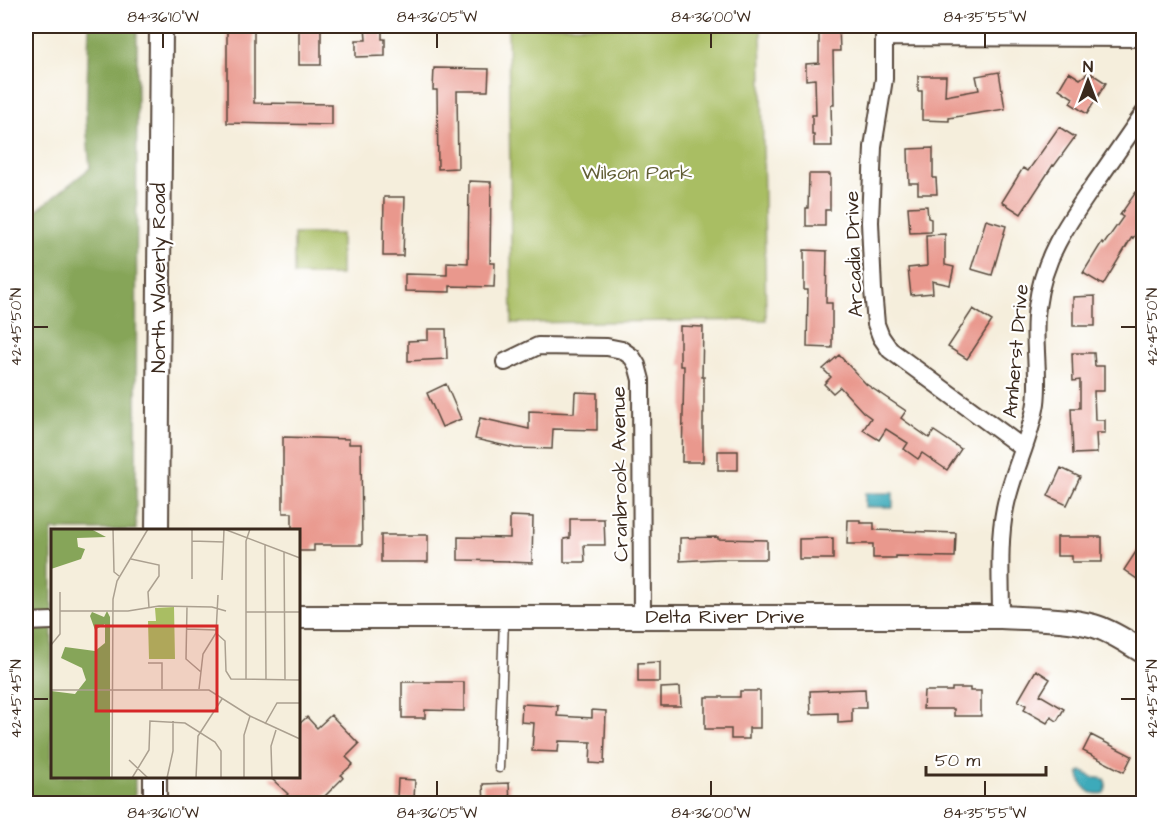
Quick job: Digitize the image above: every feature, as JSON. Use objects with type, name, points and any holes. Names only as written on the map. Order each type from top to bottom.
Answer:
[{"type":"street","name":"North Waverly Road","points":[[157,529],[161,26]]},
{"type":"street","points":[[884,31],[1143,38]]},
{"type":"street","name":"Arcadia Drive","points":[[884,31],[884,79],[873,147],[870,222],[876,324],[890,350],[1023,448]]},
{"type":"street","name":"Amherst Drive","points":[[1001,617],[1001,544],[1005,509],[1036,402],[1036,307],[1042,278],[1052,252],[1066,226],[1143,113]]},
{"type":"street","name":"Cranbrook Avenue","points":[[505,362],[538,346],[608,347],[622,350],[637,364],[641,380],[642,617]]},
{"type":"street","name":"Delta River Drive","points":[[300,617],[1001,617],[1069,621],[1096,626],[1118,636],[1143,652]]},
{"type":"street","points":[[26,622],[51,621]]},
{"type":"street","points":[[155,778],[155,804]]},
{"type":"lane","points":[[499,768],[504,617]]},
{"type":"green space","points":[[89,26],[137,26],[136,529],[51,529],[51,778],[135,778],[135,803],[26,804],[26,219],[90,168],[86,121]]},
{"type":"green space","name":"Wilson Park","points":[[508,26],[761,26],[766,320],[512,323]]},
{"type":"green space","points":[[294,234],[341,234],[341,275],[294,275]]},
{"type":"water","points":[[865,493],[893,493],[893,507],[865,507]]},
{"type":"water","points":[[1082,771],[1092,777],[1104,779],[1106,786],[1104,793],[1089,792],[1086,789],[1079,777],[1079,772]]},
{"type":"building","points":[[227,26],[254,26],[254,103],[332,104],[332,125],[227,123]]},
{"type":"building","points":[[299,26],[321,26],[321,65],[299,65]]},
{"type":"building","points":[[365,26],[382,26],[385,56],[356,57],[356,40],[366,40]]},
{"type":"building","points":[[819,26],[839,26],[840,51],[833,51],[832,146],[814,146],[812,115],[816,115],[815,79],[806,80],[806,64],[819,63]]},
{"type":"building","points":[[434,68],[489,69],[488,91],[457,91],[458,168],[438,169],[437,90],[433,90]]},
{"type":"building","points":[[999,72],[1005,109],[949,118],[949,121],[922,120],[922,91],[918,91],[918,76],[946,76],[945,96],[979,90],[976,76]]},
{"type":"building","points":[[1069,72],[1080,79],[1089,72],[1106,83],[1087,114],[1070,103],[1073,98],[1059,89]]},
{"type":"building","points":[[1059,127],[1075,137],[1053,165],[1021,214],[1002,202],[1023,168],[1028,171]]},
{"type":"building","points":[[933,148],[933,178],[936,178],[937,194],[918,194],[918,183],[909,183],[908,149]]},
{"type":"building","points":[[809,174],[830,174],[830,210],[825,210],[825,226],[806,226]]},
{"type":"building","points":[[469,181],[491,182],[490,263],[495,263],[494,287],[450,286],[450,292],[405,291],[405,274],[447,275],[447,262],[468,263]]},
{"type":"building","points":[[1136,192],[1143,197],[1143,224],[1132,237],[1103,285],[1083,273],[1102,242],[1104,244],[1123,217],[1120,215]]},
{"type":"building","points":[[384,197],[405,197],[403,256],[383,256]]},
{"type":"building","points":[[927,206],[928,218],[931,219],[931,232],[910,233],[908,207]]},
{"type":"building","points":[[986,220],[1006,226],[992,275],[971,269]]},
{"type":"building","points":[[945,234],[945,265],[954,267],[950,285],[932,281],[933,293],[911,295],[908,268],[927,266],[926,235]]},
{"type":"building","points":[[804,250],[827,251],[826,303],[832,303],[832,348],[807,347],[808,290],[804,290]]},
{"type":"building","points":[[1095,296],[1095,326],[1073,326],[1073,297]]},
{"type":"building","points":[[973,309],[992,321],[967,359],[948,347]]},
{"type":"building","points":[[680,326],[703,327],[703,462],[682,462],[684,366],[680,366]]},
{"type":"building","points":[[428,329],[446,329],[447,359],[408,361],[408,341],[428,340]]},
{"type":"building","points":[[1072,353],[1094,353],[1095,366],[1104,366],[1104,391],[1094,391],[1095,420],[1105,420],[1105,433],[1096,433],[1097,453],[1073,454],[1071,408],[1080,408],[1080,380],[1073,381]]},
{"type":"building","points":[[839,355],[866,384],[906,411],[901,418],[929,438],[934,431],[961,449],[947,470],[922,453],[918,459],[904,449],[908,443],[886,429],[879,440],[863,430],[871,418],[840,387],[833,393],[824,384],[831,377],[823,369]]},
{"type":"building","points":[[446,384],[461,419],[442,427],[427,393]]},
{"type":"building","points":[[575,392],[597,393],[597,430],[553,429],[552,449],[515,448],[475,439],[480,418],[529,429],[529,411],[574,413]]},
{"type":"building","points":[[283,437],[349,439],[349,444],[361,444],[362,545],[314,545],[314,551],[300,551],[300,529],[292,529],[292,513],[283,513]]},
{"type":"building","points":[[718,451],[738,451],[738,470],[718,470]]},
{"type":"building","points":[[1061,468],[1080,477],[1067,505],[1048,496]]},
{"type":"building","points":[[510,516],[533,517],[532,563],[458,560],[458,537],[510,538]]},
{"type":"building","points":[[570,519],[604,519],[605,545],[584,545],[585,562],[564,562],[564,539],[570,538]]},
{"type":"building","points":[[848,520],[874,523],[874,530],[956,533],[955,557],[873,558],[873,544],[847,544]]},
{"type":"building","points":[[381,535],[428,535],[428,562],[381,562]]},
{"type":"building","points":[[718,537],[718,539],[767,540],[767,559],[680,561],[680,538]]},
{"type":"building","points":[[1057,537],[1102,537],[1102,562],[1072,562],[1072,556],[1057,556]]},
{"type":"building","points":[[833,538],[833,559],[799,559],[799,539]]},
{"type":"building","points":[[1143,541],[1143,583],[1124,570]]},
{"type":"building","points":[[660,662],[660,682],[638,682],[638,663]]},
{"type":"building","points":[[1036,670],[1050,679],[1040,695],[1064,709],[1057,721],[1051,717],[1047,723],[1024,710],[1026,705],[1018,701]]},
{"type":"building","points":[[402,682],[464,682],[464,711],[425,710],[425,718],[402,718]]},
{"type":"building","points":[[680,687],[681,706],[661,706],[661,688]]},
{"type":"building","points":[[952,688],[970,688],[970,691],[981,691],[981,716],[954,716],[954,709],[923,709],[924,691],[952,691]]},
{"type":"building","points":[[865,689],[866,708],[852,708],[852,722],[838,723],[838,713],[811,714],[810,691]]},
{"type":"building","points":[[740,691],[760,691],[760,728],[749,728],[749,739],[731,739],[731,729],[705,729],[705,697],[740,697]]},
{"type":"building","points":[[522,704],[558,706],[557,716],[592,718],[592,710],[606,711],[604,764],[590,763],[591,742],[559,741],[558,752],[532,751],[534,723],[521,722]]},
{"type":"building","points":[[331,715],[359,744],[346,757],[353,764],[341,775],[343,778],[317,804],[278,804],[288,794],[271,778],[300,778],[300,723],[307,717],[317,728]]},
{"type":"building","points":[[1091,735],[1132,756],[1124,772],[1083,751]]},
{"type":"building","points":[[398,779],[415,780],[414,799],[397,799]]},
{"type":"building","points":[[509,783],[510,804],[484,804],[483,784]]}]
